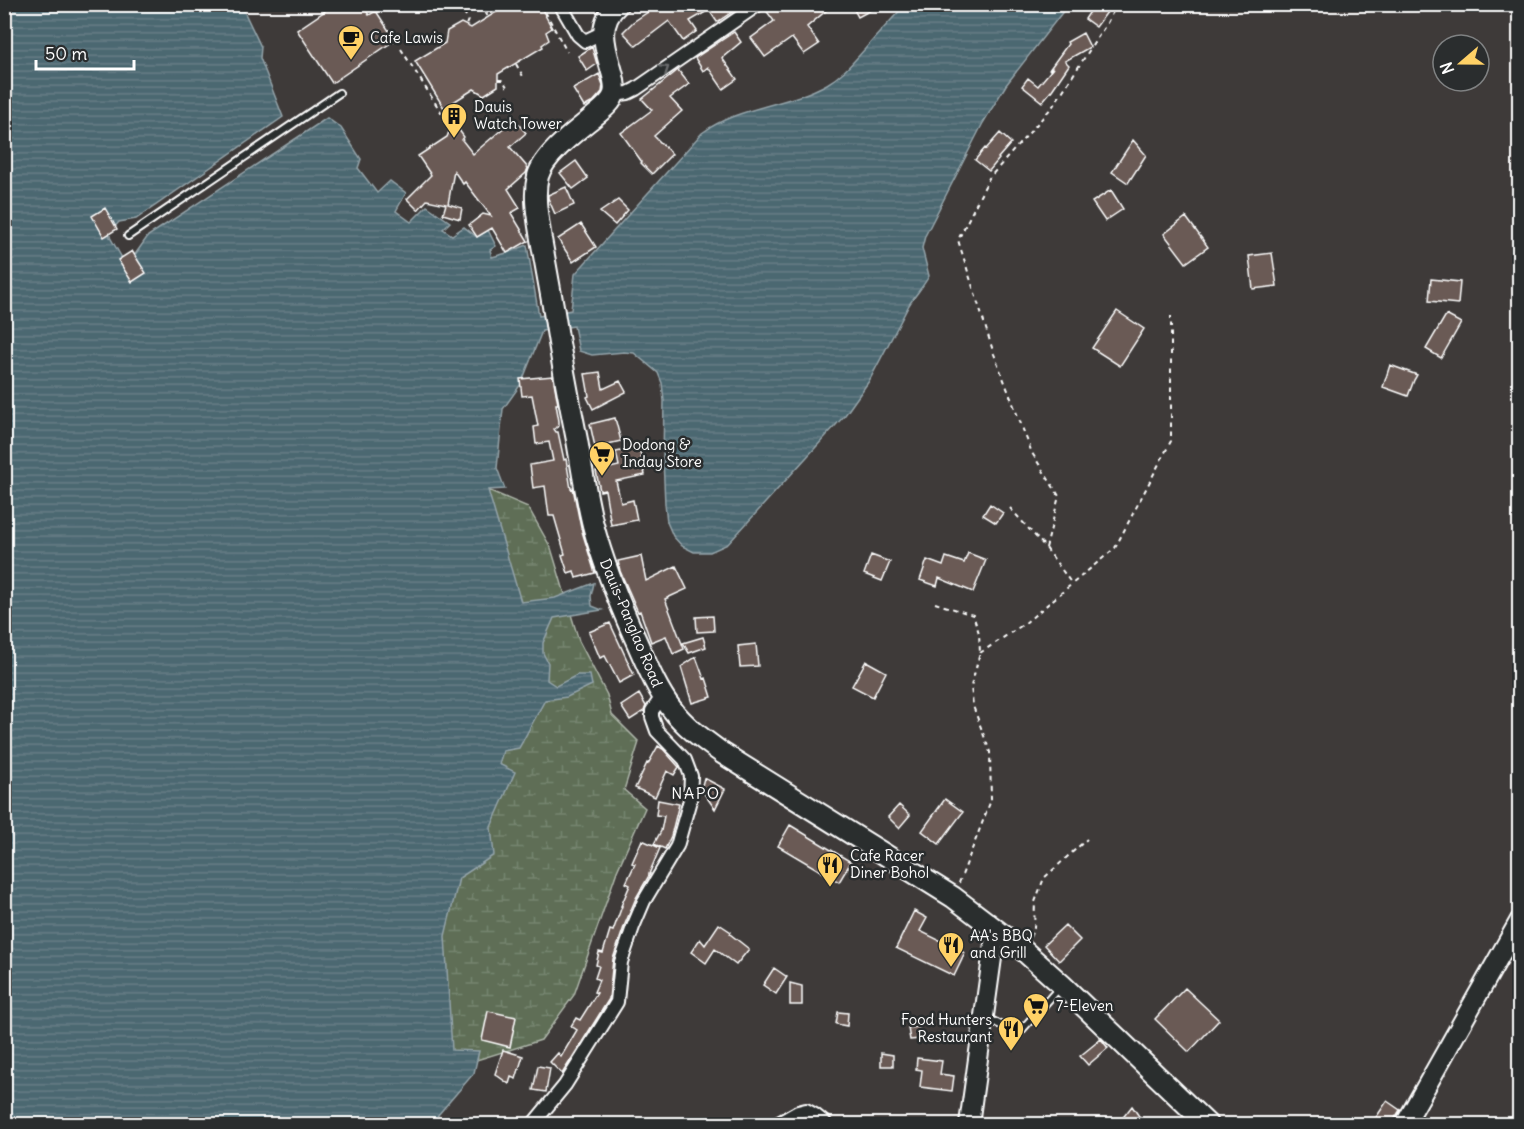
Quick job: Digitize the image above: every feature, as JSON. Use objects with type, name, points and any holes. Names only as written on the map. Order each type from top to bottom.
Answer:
[{"type":"main road","points":[[614,95],[614,77],[604,47],[604,32],[609,15],[618,4]]},
{"type":"main road","name":"Dauis-Panglao Road","points":[[614,95],[604,108],[545,160],[536,186],[537,210],[556,332],[598,542],[624,613],[663,695],[672,710],[700,738],[953,897],[1024,951],[1207,1125]]},
{"type":"street","points":[[560,4],[578,35],[585,41],[604,32]]},
{"type":"street","points":[[614,95],[636,89],[759,4]]},
{"type":"street","points":[[533,1125],[565,1086],[617,1002],[621,962],[633,927],[644,901],[677,846],[690,800],[691,776],[685,760],[657,731],[654,724],[652,711],[663,695]]},
{"type":"street","points":[[1406,1125],[1520,920]]},
{"type":"street","points":[[969,1125],[996,929]]},
{"type":"street","points":[[777,1125],[798,1112],[806,1110],[826,1125]]},
{"type":"lane","points":[[128,236],[339,93]]},
{"type":"lane","points":[[984,1016],[1018,1034],[1062,985]]},
{"type":"path","points":[[481,4],[488,17]]},
{"type":"path","points":[[541,4],[567,52]]},
{"type":"path","points":[[1046,548],[1059,496],[1032,453],[994,354],[958,240],[989,178],[1053,106],[1117,4]]},
{"type":"path","points":[[464,12],[468,20],[466,25]]},
{"type":"path","points":[[550,32],[554,29]]},
{"type":"path","points":[[401,49],[448,123]]},
{"type":"path","points":[[516,64],[524,78]]},
{"type":"path","points":[[498,80],[503,80],[507,87]]},
{"type":"path","points":[[426,87],[430,85]]},
{"type":"path","points":[[980,653],[1024,624],[1115,548],[1171,441],[1171,316]]},
{"type":"path","points":[[1010,508],[1046,548],[1072,584]]},
{"type":"path","points":[[935,603],[973,615],[979,633],[980,653],[971,686],[973,706],[990,752],[991,800],[953,897]]},
{"type":"path","points":[[1024,951],[1034,928],[1035,902],[1044,878],[1087,839]]},
{"type":"green space","points":[[488,490],[528,507],[551,548],[579,641],[607,695],[612,715],[639,742],[624,790],[645,808],[617,871],[574,995],[541,1040],[467,1063],[439,1045],[431,1018]]},
{"type":"water","points":[[5,5],[241,5],[261,47],[260,58],[283,117],[136,219],[119,222],[110,232],[110,237],[122,258],[134,256],[148,236],[327,118],[341,128],[361,159],[358,168],[377,193],[390,181],[406,193],[396,211],[411,222],[427,206],[450,222],[443,229],[452,235],[464,227],[477,237],[488,230],[496,246],[490,250],[492,257],[527,245],[539,316],[571,310],[575,274],[702,133],[732,117],[796,97],[827,84],[852,63],[905,5],[1068,5],[1006,85],[983,123],[925,236],[922,248],[929,276],[909,305],[869,381],[845,415],[728,544],[710,552],[694,552],[682,546],[673,536],[667,522],[663,458],[664,401],[662,383],[658,373],[634,353],[592,355],[579,351],[574,326],[542,331],[521,384],[503,409],[497,468],[505,489],[488,490],[521,602],[555,598],[594,583],[591,596],[592,606],[602,610],[554,618],[543,643],[543,653],[548,663],[547,680],[556,686],[577,675],[590,675],[592,685],[567,697],[545,700],[519,748],[503,751],[499,764],[515,772],[491,827],[494,855],[459,878],[445,936],[452,1050],[479,1051],[474,1073],[438,1115],[435,1124],[5,1124]]},
{"type":"building","points":[[330,4],[362,4],[369,15],[376,11],[395,40],[332,83],[297,30],[325,11],[324,9]]},
{"type":"building","points":[[509,4],[539,4],[552,28],[546,32],[549,40],[542,45],[543,47],[498,74],[498,86],[484,95],[474,89],[444,108],[415,61],[445,43],[447,31],[461,23],[471,28]]},
{"type":"building","points":[[660,4],[744,4],[717,22],[709,10],[690,21],[697,31],[683,41],[669,21],[636,46],[623,32],[633,22]]},
{"type":"building","points":[[767,4],[834,4],[807,27],[819,44],[804,54],[792,38],[765,57],[751,38],[774,21],[765,9]]},
{"type":"building","points":[[851,4],[882,4],[858,17]]},
{"type":"building","points":[[1095,4],[1113,4],[1096,27],[1085,19]]},
{"type":"building","points":[[734,32],[741,42],[722,58],[737,79],[723,89],[708,67],[703,71],[695,58]]},
{"type":"building","points":[[1083,33],[1090,47],[1065,61],[1069,65],[1042,102],[1022,86],[1028,78],[1038,86],[1053,68],[1049,70],[1068,44],[1067,42]]},
{"type":"building","points":[[592,47],[597,64],[587,71],[578,56]]},
{"type":"building","points":[[678,70],[689,84],[670,98],[682,111],[654,136],[672,154],[652,174],[641,163],[621,133],[652,110],[642,99]]},
{"type":"building","points":[[599,74],[603,85],[602,92],[593,102],[584,107],[573,89]]},
{"type":"building","points":[[514,119],[526,133],[510,147],[528,168],[526,173],[508,189],[520,208],[511,213],[528,241],[507,253],[492,228],[477,237],[469,225],[483,214],[491,216],[454,171],[448,204],[462,208],[460,219],[443,214],[446,204],[427,200],[418,210],[407,199],[431,175],[418,156],[447,137],[449,132],[459,130],[464,137],[462,140],[473,154]]},
{"type":"building","points":[[1000,133],[1011,143],[989,171],[975,160]]},
{"type":"building","points":[[1133,140],[1146,155],[1128,183],[1112,172]]},
{"type":"building","points":[[576,161],[588,178],[573,189],[560,173]]},
{"type":"building","points":[[566,187],[574,205],[555,214],[548,195]]},
{"type":"building","points":[[1111,190],[1123,209],[1105,221],[1092,202]]},
{"type":"building","points":[[618,200],[628,210],[615,225],[600,212]]},
{"type":"building","points":[[105,208],[117,229],[104,237],[92,216]]},
{"type":"building","points":[[1186,217],[1208,247],[1186,263],[1164,234]]},
{"type":"building","points":[[581,224],[596,247],[573,262],[558,239]]},
{"type":"building","points":[[132,251],[146,273],[132,282],[118,260]]},
{"type":"building","points":[[1272,253],[1277,286],[1253,289],[1249,256]]},
{"type":"building","points":[[1431,279],[1460,282],[1458,304],[1429,301]]},
{"type":"building","points":[[1117,311],[1144,329],[1120,366],[1092,348]]},
{"type":"building","points":[[1446,315],[1461,323],[1441,358],[1426,349]]},
{"type":"building","points":[[1390,365],[1417,375],[1408,396],[1383,387]]},
{"type":"building","points":[[600,372],[603,389],[620,381],[626,392],[593,409],[587,397],[589,396],[585,374]]},
{"type":"building","points":[[553,376],[559,421],[559,426],[554,429],[558,432],[564,460],[566,459],[571,489],[573,488],[581,528],[595,573],[576,578],[574,571],[568,573],[554,516],[549,516],[545,486],[533,488],[530,465],[553,461],[549,442],[536,444],[534,427],[538,426],[532,395],[522,396],[520,379]]},
{"type":"building","points":[[615,418],[621,441],[595,447],[590,424]]},
{"type":"building","points":[[639,447],[645,475],[616,481],[621,503],[633,500],[637,520],[611,525],[605,490],[600,491],[596,471],[619,466],[616,452]]},
{"type":"building","points":[[990,504],[1003,513],[996,523],[983,515]]},
{"type":"building","points":[[968,553],[986,560],[973,592],[939,578],[937,586],[920,580],[927,560],[943,566],[946,557],[964,563]]},
{"type":"building","points":[[871,555],[890,562],[882,581],[864,574]]},
{"type":"building","points":[[641,556],[646,581],[676,566],[687,589],[665,599],[684,649],[673,654],[666,636],[651,642],[640,611],[638,612],[620,571],[618,561]]},
{"type":"building","points":[[713,616],[714,631],[697,632],[696,617]]},
{"type":"building","points":[[610,623],[634,675],[619,683],[605,656],[600,658],[589,632]]},
{"type":"building","points":[[703,637],[706,647],[689,653],[683,643]]},
{"type":"building","points":[[756,644],[758,666],[740,667],[738,646]]},
{"type":"building","points":[[696,657],[712,697],[692,703],[681,667]]},
{"type":"building","points":[[866,661],[886,672],[873,697],[852,686]]},
{"type":"building","points":[[639,694],[646,706],[644,711],[630,720],[621,706]]},
{"type":"building","points":[[658,746],[679,767],[674,775],[667,771],[655,797],[635,788]]},
{"type":"building","points":[[704,778],[725,789],[715,809],[701,789]]},
{"type":"building","points":[[945,799],[963,812],[939,844],[922,831]]},
{"type":"building","points":[[658,800],[679,804],[671,836],[665,849],[654,844],[661,831],[664,816],[656,815]]},
{"type":"building","points":[[899,805],[910,815],[899,828],[888,817]]},
{"type":"building","points":[[790,825],[851,862],[839,882],[778,846]]},
{"type":"building","points":[[642,840],[660,848],[650,874],[636,898],[613,959],[609,999],[562,1074],[550,1062],[558,1053],[561,1057],[577,1030],[571,1026],[576,1018],[580,1020],[597,993],[594,992],[599,980],[595,978],[599,966],[596,965],[599,952],[603,953],[610,930],[613,931],[630,885],[626,883],[635,864],[632,863]]},
{"type":"building","points":[[914,911],[927,918],[920,931],[965,953],[954,976],[896,948]]},
{"type":"building","points":[[719,924],[749,949],[736,965],[715,949],[706,963],[691,952],[700,939],[705,945]]},
{"type":"building","points":[[1065,925],[1080,940],[1059,961],[1044,945]]},
{"type":"building","points":[[774,968],[787,977],[776,994],[763,985]]},
{"type":"building","points":[[790,983],[802,986],[802,1005],[790,1005]]},
{"type":"building","points":[[1185,988],[1219,1020],[1189,1052],[1155,1019]]},
{"type":"building","points":[[488,1011],[516,1017],[510,1047],[482,1040]]},
{"type":"building","points":[[838,1012],[848,1013],[847,1026],[836,1024]]},
{"type":"building","points":[[919,1027],[920,1039],[910,1040],[908,1028]]},
{"type":"building","points":[[1101,1039],[1108,1048],[1088,1065],[1080,1056]]},
{"type":"building","points":[[503,1050],[523,1056],[516,1079],[511,1077],[509,1084],[495,1074]]},
{"type":"building","points":[[881,1053],[893,1055],[893,1066],[881,1066]]},
{"type":"building","points":[[917,1058],[942,1061],[940,1074],[954,1076],[952,1091],[920,1087],[922,1070],[916,1069]]},
{"type":"building","points":[[538,1066],[550,1068],[546,1092],[533,1090]]},
{"type":"building","points":[[1387,1101],[1400,1110],[1391,1125],[1371,1125]]},
{"type":"building","points":[[1132,1106],[1145,1125],[1117,1125]]},
{"type":"place","name":"Cafe Lawis","points":[[351,61]]},
{"type":"place","name":"Dauis Watch Tower","points":[[454,139]]},
{"type":"place","name":"Dodong & Inday Store","points":[[602,477]]},
{"type":"place","name":"Cafe Racer Diner Bohol","points":[[830,888]]},
{"type":"place","name":"AA's BBQ and Grill","points":[[951,968]]},
{"type":"place","name":"7-Eleven","points":[[1036,1029]]},
{"type":"place","name":"Food Hunters Restaurant","points":[[1011,1052]]},
{"type":"district","name":"NAPO","points":[[696,793]]}]
